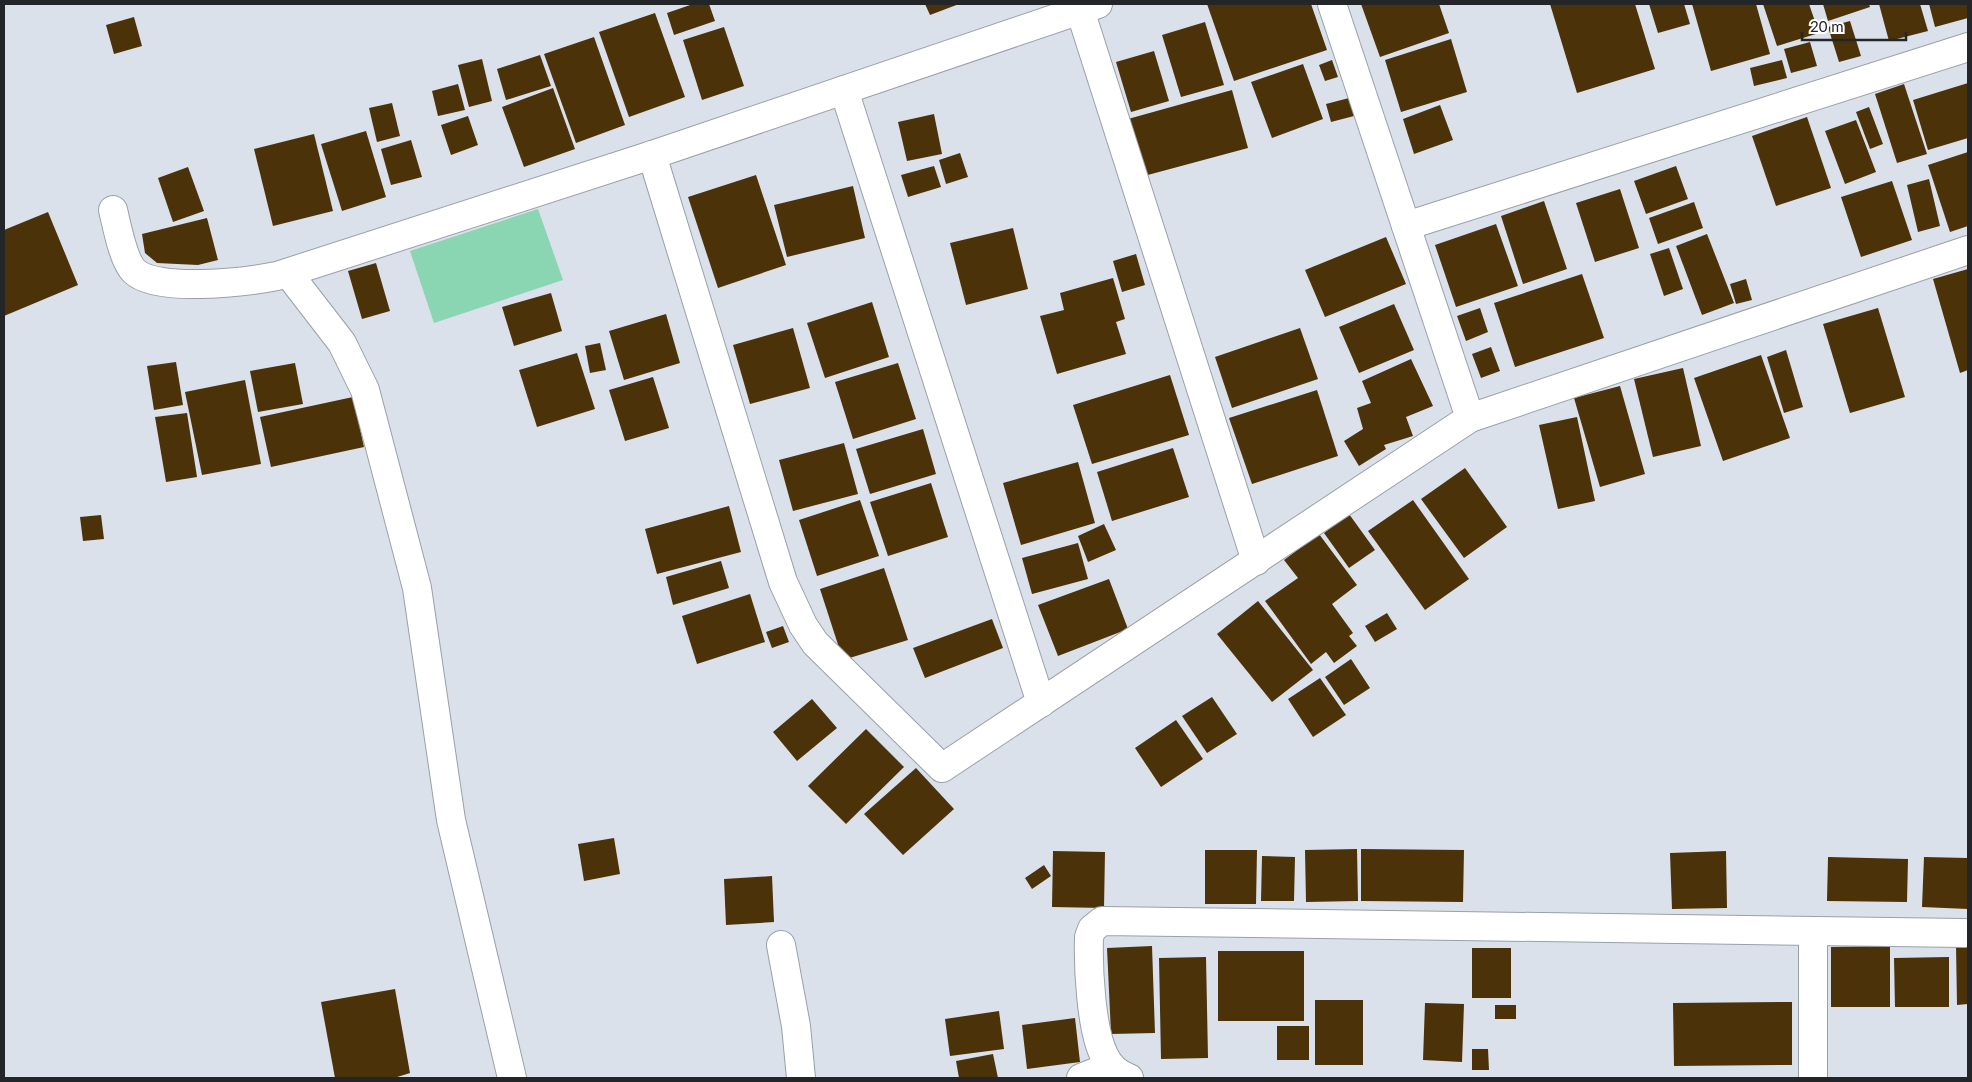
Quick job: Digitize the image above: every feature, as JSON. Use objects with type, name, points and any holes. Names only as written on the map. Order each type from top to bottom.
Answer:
[{"type":"street","points":[[1332,4],[1470,418]]},
{"type":"street","points":[[113,210],[127,258],[134,270],[157,283],[240,283],[288,273],[652,155],[1089,7],[1256,561]]},
{"type":"street","points":[[1406,226],[1968,47]]},
{"type":"street","points":[[844,90],[1041,703]]},
{"type":"street","points":[[652,155],[783,582],[803,625],[815,643],[942,768],[1470,418],[1968,250]]},
{"type":"street","points":[[288,273],[342,343],[365,390],[417,588],[451,820],[512,1078]]},
{"type":"street","points":[[1120,1072],[1103,1054],[1099,1038],[1088,951],[1089,937],[1092,929],[1102,921],[1965,933]]},
{"type":"street","points":[[1813,931],[1813,1078]]},
{"type":"street","points":[[781,945],[796,1026],[801,1078]]},
{"type":"street","points":[[1081,1078],[1120,1072]]},
{"type":"green space","points":[[538,209],[563,280],[434,323],[410,251]]},
{"type":"building","points":[[693,4],[709,4],[715,21],[674,35],[667,13]]},
{"type":"building","points":[[925,4],[959,4],[930,15]]},
{"type":"building","points":[[1207,4],[1311,4],[1327,50],[1234,81]]},
{"type":"building","points":[[1361,4],[1439,4],[1449,33],[1380,57]]},
{"type":"building","points":[[1550,4],[1635,4],[1655,69],[1577,93]]},
{"type":"building","points":[[1649,4],[1684,4],[1690,24],[1658,33]]},
{"type":"building","points":[[1692,4],[1756,4],[1770,54],[1711,71]]},
{"type":"building","points":[[1763,4],[1809,4],[1819,33],[1777,46]]},
{"type":"building","points":[[1823,4],[1869,4],[1870,7],[1828,21]]},
{"type":"building","points":[[1879,4],[1920,4],[1928,31],[1889,41]]},
{"type":"building","points":[[1929,4],[1968,4],[1968,18],[1935,27]]},
{"type":"building","points":[[655,13],[685,97],[629,117],[599,32]]},
{"type":"building","points":[[134,17],[142,46],[114,54],[106,25]]},
{"type":"building","points":[[1850,21],[1861,56],[1839,62],[1828,27]]},
{"type":"building","points":[[1205,22],[1224,85],[1181,97],[1162,35]]},
{"type":"building","points":[[724,27],[744,86],[702,100],[683,40]]},
{"type":"building","points":[[594,37],[625,125],[576,143],[544,54]]},
{"type":"building","points":[[1451,39],[1467,92],[1401,112],[1385,60]]},
{"type":"building","points":[[1810,42],[1817,66],[1791,73],[1784,49]]},
{"type":"building","points":[[1154,51],[1169,101],[1131,112],[1116,62]]},
{"type":"building","points":[[540,55],[551,86],[506,100],[497,69]]},
{"type":"building","points":[[482,59],[492,101],[469,107],[458,65]]},
{"type":"building","points":[[1332,60],[1338,77],[1325,81],[1319,65]]},
{"type":"building","points":[[1782,60],[1787,78],[1754,86],[1750,68]]},
{"type":"building","points":[[1303,64],[1323,119],[1272,138],[1251,82]]},
{"type":"building","points":[[1968,83],[1968,138],[1928,150],[1913,100]]},
{"type":"building","points":[[458,84],[465,110],[438,116],[432,91]]},
{"type":"building","points":[[1904,84],[1927,154],[1897,163],[1875,94]]},
{"type":"building","points":[[553,88],[575,149],[524,167],[502,107]]},
{"type":"building","points":[[1232,90],[1248,148],[1144,176],[1128,119]]},
{"type":"building","points":[[1349,98],[1354,116],[1331,122],[1326,104]]},
{"type":"building","points":[[392,103],[400,136],[377,142],[369,108]]},
{"type":"building","points":[[1440,105],[1453,140],[1414,154],[1403,119]]},
{"type":"building","points":[[1869,107],[1883,144],[1870,149],[1856,112]]},
{"type":"building","points":[[934,114],[942,154],[907,161],[898,122]]},
{"type":"building","points":[[468,116],[478,145],[451,155],[441,125]]},
{"type":"building","points":[[1807,117],[1831,188],[1776,206],[1752,136]]},
{"type":"building","points":[[1856,120],[1876,172],[1845,184],[1825,131]]},
{"type":"building","points":[[366,131],[386,197],[342,211],[321,144]]},
{"type":"building","points":[[314,134],[333,211],[273,226],[254,149]]},
{"type":"building","points":[[411,140],[422,177],[391,185],[381,149]]},
{"type":"building","points":[[1968,152],[1968,226],[1950,232],[1928,165]]},
{"type":"building","points":[[960,153],[968,177],[946,184],[939,160]]},
{"type":"building","points":[[934,166],[941,187],[908,197],[901,175]]},
{"type":"building","points":[[1676,166],[1688,199],[1646,214],[1634,181]]},
{"type":"building","points":[[188,167],[204,211],[173,222],[158,178]]},
{"type":"building","points":[[756,175],[786,265],[718,288],[688,197]]},
{"type":"building","points":[[1929,179],[1940,226],[1918,232],[1907,185]]},
{"type":"building","points":[[1892,181],[1912,240],[1861,257],[1841,197]]},
{"type":"building","points":[[853,186],[865,238],[787,257],[774,205]]},
{"type":"building","points":[[1620,189],[1639,248],[1595,262],[1576,203]]},
{"type":"building","points":[[1544,201],[1567,269],[1523,284],[1501,216]]},
{"type":"building","points":[[1694,202],[1703,228],[1658,244],[1649,218]]},
{"type":"building","points":[[48,212],[78,285],[4,316],[4,230]]},
{"type":"building","points":[[207,218],[218,260],[198,265],[157,263],[145,253],[142,234]]},
{"type":"building","points":[[1496,224],[1518,286],[1456,307],[1435,245]]},
{"type":"building","points":[[1013,228],[1028,289],[966,305],[950,243]]},
{"type":"building","points":[[1707,234],[1734,303],[1702,315],[1676,246]]},
{"type":"building","points":[[1386,237],[1406,284],[1325,317],[1305,270]]},
{"type":"building","points":[[1669,248],[1683,289],[1664,296],[1650,254]]},
{"type":"building","points":[[1136,254],[1145,285],[1122,292],[1113,261]]},
{"type":"building","points":[[376,263],[390,311],[362,319],[348,271]]},
{"type":"building","points":[[1968,269],[1968,370],[1960,373],[1933,279]]},
{"type":"building","points":[[1582,274],[1604,338],[1515,367],[1494,303]]},
{"type":"building","points":[[1113,278],[1125,319],[1116,322],[1126,354],[1057,374],[1040,316],[1064,310],[1060,293]]},
{"type":"building","points":[[1746,279],[1752,300],[1736,304],[1730,284]]},
{"type":"building","points":[[551,293],[562,331],[514,346],[502,307]]},
{"type":"building","points":[[872,302],[889,357],[825,378],[807,323]]},
{"type":"building","points":[[1394,304],[1414,350],[1359,373],[1339,327]]},
{"type":"building","points":[[1480,308],[1488,332],[1466,341],[1457,316]]},
{"type":"building","points":[[1878,308],[1905,397],[1850,413],[1823,324]]},
{"type":"building","points":[[666,314],[680,363],[624,380],[609,331]]},
{"type":"building","points":[[793,328],[810,388],[750,404],[733,345]]},
{"type":"building","points":[[1300,328],[1318,379],[1232,408],[1215,357]]},
{"type":"building","points":[[600,343],[606,370],[590,373],[585,346]]},
{"type":"building","points":[[1491,347],[1500,371],[1481,378],[1472,354]]},
{"type":"building","points":[[1786,350],[1803,407],[1784,413],[1767,357]]},
{"type":"building","points":[[577,353],[595,409],[537,427],[519,370]]},
{"type":"building","points":[[1761,355],[1790,438],[1723,461],[1694,378]]},
{"type":"building","points":[[1411,359],[1433,406],[1406,417],[1413,436],[1384,445],[1386,449],[1359,466],[1344,441],[1363,429],[1357,408],[1371,403],[1362,381]]},
{"type":"building","points":[[176,362],[183,405],[154,410],[147,366]]},
{"type":"building","points":[[295,363],[303,404],[258,412],[250,371]]},
{"type":"building","points":[[898,363],[916,419],[853,439],[835,382]]},
{"type":"building","points":[[1683,368],[1701,446],[1653,457],[1634,379]]},
{"type":"building","points":[[1170,375],[1189,435],[1092,464],[1073,405]]},
{"type":"building","points":[[653,377],[669,428],[625,441],[609,390]]},
{"type":"building","points":[[245,380],[261,464],[202,475],[185,392]]},
{"type":"building","points":[[1620,386],[1645,474],[1600,487],[1574,398]]},
{"type":"building","points":[[1317,390],[1338,456],[1252,484],[1229,418]]},
{"type":"building","points":[[353,397],[364,447],[271,467],[260,417]]},
{"type":"building","points":[[187,413],[197,477],[166,482],[155,417]]},
{"type":"building","points":[[1577,417],[1595,501],[1558,509],[1539,425]]},
{"type":"building","points":[[923,429],[936,474],[870,494],[856,449]]},
{"type":"building","points":[[844,443],[858,494],[793,511],[779,460]]},
{"type":"building","points":[[1173,448],[1189,497],[1112,521],[1097,472]]},
{"type":"building","points":[[1078,462],[1095,523],[1021,545],[1003,483]]},
{"type":"building","points":[[1465,468],[1507,527],[1464,558],[1421,499]]},
{"type":"building","points":[[931,483],[948,537],[888,556],[870,502]]},
{"type":"building","points":[[860,500],[879,556],[817,576],[799,520]]},
{"type":"building","points":[[1413,500],[1469,579],[1425,610],[1368,531]]},
{"type":"building","points":[[729,506],[741,552],[657,574],[645,529]]},
{"type":"building","points":[[1349,514],[1375,550],[1349,568],[1324,533]]},
{"type":"building","points":[[101,515],[104,539],[83,541],[80,517]]},
{"type":"building","points":[[1104,524],[1116,550],[1088,562],[1078,536]]},
{"type":"building","points":[[1319,534],[1357,585],[1332,604],[1353,633],[1349,636],[1357,646],[1334,663],[1326,652],[1311,664],[1265,601],[1298,578],[1284,560]]},
{"type":"building","points":[[1078,543],[1088,579],[1032,594],[1022,558]]},
{"type":"building","points":[[721,561],[729,588],[673,605],[666,577]]},
{"type":"building","points":[[884,568],[908,640],[843,660],[820,589]]},
{"type":"building","points":[[1109,579],[1128,629],[1058,656],[1038,605]]},
{"type":"building","points":[[750,594],[765,642],[697,664],[682,616]]},
{"type":"building","points":[[1258,601],[1313,670],[1272,702],[1217,634]]},
{"type":"building","points":[[1387,613],[1397,629],[1375,642],[1365,626]]},
{"type":"building","points":[[992,619],[1003,648],[925,678],[913,648]]},
{"type":"building","points":[[783,626],[789,642],[772,648],[766,632]]},
{"type":"building","points":[[1351,659],[1370,688],[1344,705],[1325,677]]},
{"type":"building","points":[[1320,678],[1346,715],[1313,737],[1288,699]]},
{"type":"building","points":[[1212,697],[1237,734],[1207,753],[1182,716]]},
{"type":"building","points":[[812,699],[837,728],[797,761],[773,732]]},
{"type":"building","points":[[1176,720],[1203,759],[1161,787],[1135,748]]},
{"type":"building","points":[[866,729],[904,767],[846,824],[808,786]]},
{"type":"building","points":[[916,768],[954,809],[903,855],[864,814]]},
{"type":"building","points":[[614,838],[620,874],[584,881],[578,844]]},
{"type":"building","points":[[1357,849],[1358,901],[1306,902],[1305,850]]},
{"type":"building","points":[[1361,849],[1464,850],[1463,902],[1361,901]]},
{"type":"building","points":[[1205,850],[1257,850],[1256,904],[1205,904]]},
{"type":"building","points":[[1053,851],[1105,852],[1104,908],[1052,907]]},
{"type":"building","points":[[1726,851],[1727,908],[1672,909],[1670,853]]},
{"type":"building","points":[[1262,856],[1295,857],[1294,901],[1261,901]]},
{"type":"building","points":[[1828,857],[1908,859],[1907,902],[1827,901]]},
{"type":"building","points":[[1924,857],[1968,858],[1968,909],[1922,907]]},
{"type":"building","points":[[1044,865],[1051,876],[1032,889],[1025,878]]},
{"type":"building","points":[[772,876],[774,922],[726,925],[724,879]]},
{"type":"building","points":[[1956,945],[1968,945],[1968,1004],[1957,1005]]},
{"type":"building","points":[[1152,946],[1155,1033],[1111,1034],[1107,948]]},
{"type":"building","points":[[1890,946],[1890,1007],[1831,1007],[1831,947]]},
{"type":"building","points":[[1472,948],[1511,948],[1511,998],[1472,998]]},
{"type":"building","points":[[1218,951],[1304,951],[1304,1021],[1218,1021]]},
{"type":"building","points":[[1206,957],[1208,1058],[1161,1059],[1159,958]]},
{"type":"building","points":[[1949,957],[1949,1007],[1895,1007],[1894,958]]},
{"type":"building","points":[[395,989],[410,1073],[394,1078],[335,1078],[321,1002]]},
{"type":"building","points":[[1315,1000],[1363,1000],[1363,1065],[1315,1065]]},
{"type":"building","points":[[1792,1002],[1792,1065],[1674,1066],[1673,1003]]},
{"type":"building","points":[[1425,1003],[1464,1004],[1462,1062],[1423,1060]]},
{"type":"building","points":[[1495,1005],[1516,1005],[1516,1019],[1495,1019]]},
{"type":"building","points":[[999,1011],[1004,1049],[950,1056],[945,1019]]},
{"type":"building","points":[[1075,1018],[1080,1062],[1027,1069],[1022,1025]]},
{"type":"building","points":[[1277,1026],[1309,1026],[1309,1060],[1277,1060]]},
{"type":"building","points":[[1472,1049],[1488,1049],[1489,1070],[1472,1070]]},
{"type":"building","points":[[993,1054],[998,1078],[959,1078],[956,1061]]}]
